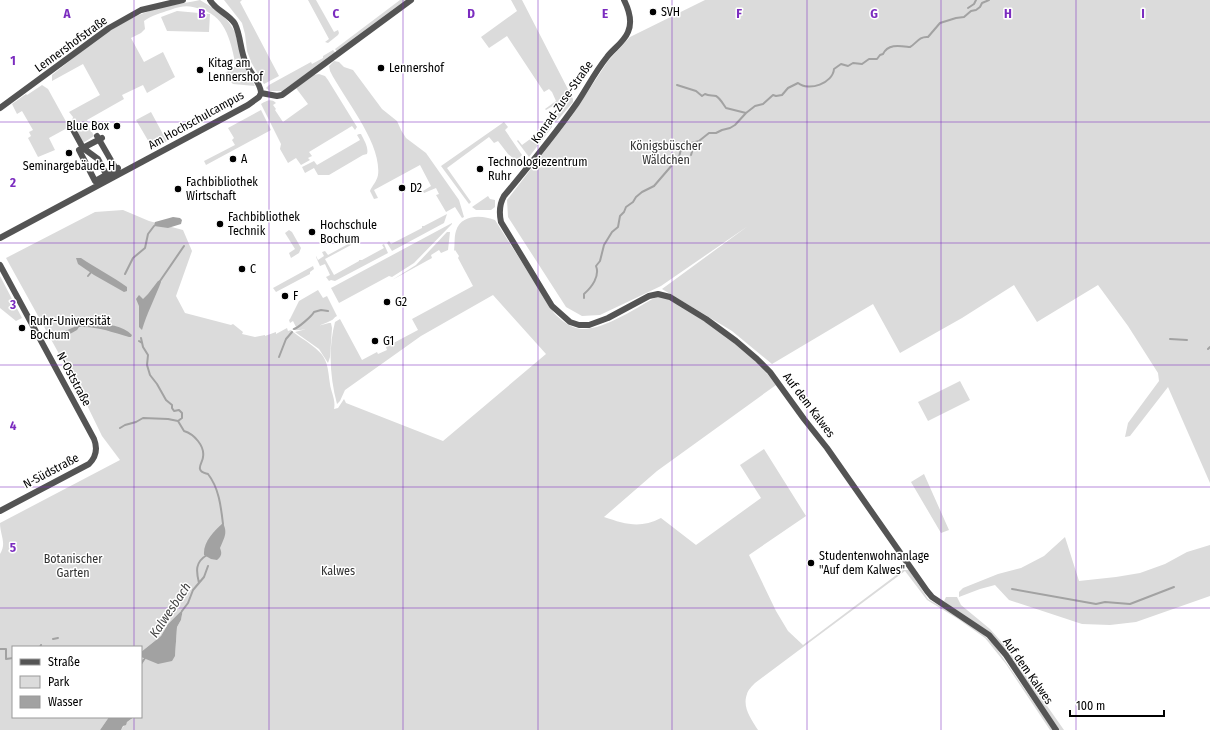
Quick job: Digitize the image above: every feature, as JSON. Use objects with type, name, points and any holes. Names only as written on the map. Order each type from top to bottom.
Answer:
[{"type":"street","name":"Lennershofstraße","points":[[0,107],[109,28],[142,10],[183,0]]},
{"type":"street","points":[[210,0],[234,23],[240,37],[244,60],[260,86],[261,93]]},
{"type":"street","name":"Am Hochschulcampus","points":[[0,238],[248,105],[259,97],[261,93],[277,96],[282,95],[411,0]]},
{"type":"street","name":"Konrad-Zuse-Straße","points":[[499,215],[504,196],[558,130],[607,57],[626,37],[630,26],[630,14],[624,0]]},
{"type":"street","points":[[71,126],[83,148],[98,159],[106,174]]},
{"type":"street","points":[[99,138],[116,167],[95,181],[79,150],[83,148],[99,138]]},
{"type":"street","name":"Auf dem Kalwes","points":[[499,215],[501,222],[552,306],[570,322],[579,325],[589,325],[608,318],[649,296],[658,294],[670,297],[706,319],[736,341],[757,359],[770,372],[827,448],[926,591],[932,597],[989,635],[1006,655],[1056,730]]},
{"type":"street","name":"N-Oststraße","points":[[0,265],[94,439]]},
{"type":"street","name":"N-Südstraße","points":[[0,511],[89,464],[93,460],[96,451],[94,439]]},
{"type":"green space","points":[[200,0],[221,13],[230,24],[235,32],[243,63],[255,86],[233,84],[229,80],[225,81],[222,75],[236,66],[227,33],[218,19],[203,10],[190,6],[179,7],[160,13],[144,21],[145,29],[141,33],[131,38],[144,62],[163,52],[175,77],[147,93],[143,85],[122,95],[124,99],[87,120],[88,123],[85,125],[87,128],[89,127],[94,136],[83,143],[72,121],[73,117],[69,112],[100,95],[83,64],[52,81],[52,75],[107,33],[131,18],[172,5]]},
{"type":"green space","points":[[224,0],[242,0],[240,2],[279,76],[264,84],[251,62],[247,51],[242,23]]},
{"type":"green space","points":[[308,0],[316,0],[334,32],[338,30],[338,35],[328,43],[325,42],[329,39]]},
{"type":"green space","points":[[400,0],[407,0],[337,52],[335,49]]},
{"type":"green space","points":[[511,0],[522,0],[573,99],[573,102],[556,122],[552,118],[561,111],[556,104],[546,110],[545,109],[556,101],[552,92],[549,89],[544,92],[507,36],[489,48],[481,37],[517,11]]},
{"type":"green space","name":"Königsbüscher Wäldchen","points":[[705,0],[1210,0],[1210,483],[1168,387],[1130,436],[1125,437],[1128,423],[1159,381],[1158,373],[1128,326],[1098,285],[1037,322],[1014,285],[962,318],[900,353],[873,304],[772,364],[732,331],[662,289],[748,226],[661,286],[600,315],[582,316],[566,307],[508,217],[507,200],[571,117],[608,61],[630,37]]},
{"type":"green space","points":[[177,11],[210,14],[209,32],[167,31],[161,17]]},
{"type":"green space","points":[[333,50],[336,53],[282,91],[270,91],[266,88],[311,62],[312,64],[323,58],[323,56]]},
{"type":"green space","points":[[334,61],[339,62],[344,67],[353,70],[382,109],[397,121],[406,138],[426,153],[459,200],[464,217],[462,218],[455,207],[446,212],[436,195],[439,194],[436,188],[424,193],[423,191],[431,186],[420,165],[374,190],[378,198],[374,199],[370,191],[377,179],[378,162],[368,135],[330,71],[329,66]]},
{"type":"green space","points":[[319,74],[325,76],[328,80],[357,127],[355,130],[352,126],[309,152],[312,156],[308,158],[310,160],[301,165],[296,158],[288,163],[280,149],[281,144],[261,104],[270,100],[274,101],[276,103],[273,105],[276,109],[275,110],[283,122],[308,104],[296,88],[314,75]]},
{"type":"green space","points":[[42,85],[48,89],[69,127],[49,138],[55,150],[38,157],[28,138],[31,136],[29,132],[33,130],[22,111],[17,114],[12,104]]},
{"type":"green space","points":[[261,110],[271,130],[206,165],[204,161],[235,145],[232,140],[234,138],[228,128]]},
{"type":"green space","points":[[151,112],[164,136],[168,139],[153,149],[136,120]]},
{"type":"green space","points":[[548,121],[552,127],[529,157],[517,141],[518,140],[522,145],[548,126],[546,123]]},
{"type":"green space","points":[[504,122],[508,127],[505,130],[522,155],[520,157],[522,159],[525,157],[527,160],[523,165],[520,164],[508,154],[498,141],[494,143],[489,137],[447,168],[471,202],[469,204],[441,166]]},
{"type":"green space","points":[[361,134],[366,144],[367,154],[329,175],[318,175],[314,168],[305,173],[302,167],[314,161],[317,165],[360,140],[357,135]]},
{"type":"green space","points":[[488,196],[490,199],[495,200],[495,207],[491,210],[476,210],[472,207]]},
{"type":"green space","name":"Kalwes","points":[[123,210],[149,221],[183,230],[192,251],[176,296],[185,313],[231,325],[233,324],[243,332],[242,334],[255,337],[265,336],[276,332],[276,334],[287,328],[288,331],[291,330],[313,346],[325,359],[334,399],[334,409],[338,408],[344,399],[346,403],[443,441],[546,354],[493,295],[421,336],[345,390],[337,404],[331,374],[331,343],[335,322],[340,319],[362,360],[377,352],[378,354],[387,350],[386,347],[418,330],[412,319],[473,286],[458,258],[459,256],[455,250],[454,251],[456,231],[462,221],[472,217],[484,217],[495,220],[554,313],[573,327],[581,329],[600,326],[621,317],[658,296],[668,299],[694,314],[728,338],[759,364],[776,385],[657,471],[604,517],[619,522],[632,524],[646,523],[661,518],[696,545],[761,498],[740,465],[764,449],[806,516],[749,555],[776,611],[788,631],[803,645],[903,570],[909,570],[928,599],[979,630],[994,645],[1053,730],[1050,730],[1006,664],[985,638],[927,600],[905,571],[753,685],[749,690],[746,699],[746,708],[758,730],[121,730],[129,720],[134,718],[142,718],[142,658],[175,656],[177,627],[181,620],[183,609],[168,624],[161,636],[142,651],[142,646],[12,646],[12,718],[108,718],[100,730],[0,730],[0,554],[3,543],[0,523],[120,460],[102,436],[84,399],[6,258],[95,212]]},
{"type":"green space","points":[[447,214],[444,223],[392,251],[387,243],[389,241],[391,244],[422,228],[422,226]]},
{"type":"green space","points":[[452,223],[414,263],[392,277],[389,276],[339,303],[331,288]]},
{"type":"green space","points":[[289,230],[292,232],[301,248],[299,253],[291,258],[289,253],[295,249],[285,233]]},
{"type":"green space","points":[[447,232],[450,232],[448,250],[441,253],[439,250],[431,255],[432,258],[392,280],[416,265]]},
{"type":"green space","points":[[350,243],[351,245],[325,259],[334,275],[359,260],[362,260],[384,248],[382,245],[384,244],[388,253],[335,281],[329,281],[326,277],[330,275],[325,264],[320,266],[316,256],[318,260],[324,256],[322,252],[325,251],[328,255]]},
{"type":"green space","points":[[313,266],[314,269],[310,272],[310,274],[276,292],[273,288]]},
{"type":"green space","points":[[0,276],[22,318],[16,321],[0,308]]},
{"type":"green space","points":[[318,290],[323,298],[327,296],[337,316],[332,320],[317,326],[302,330],[293,330],[292,329],[296,327],[293,321],[290,323],[289,320],[299,301]]},
{"type":"green space","points":[[331,323],[332,328],[330,357],[328,363],[319,349],[295,332]]},
{"type":"green space","points":[[960,381],[970,400],[928,421],[918,402]]},
{"type":"green space","points":[[924,474],[949,530],[941,533],[911,482]]},
{"type":"green space","points":[[1065,537],[1079,581],[1140,573],[1165,564],[1187,552],[1210,545],[1210,596],[1136,622],[1110,625],[1082,624],[1009,600],[995,585],[959,597],[959,592],[963,588],[998,574],[1021,568],[1044,556]]},
{"type":"green space","points":[[946,597],[957,597],[961,605],[990,629],[1005,646],[1064,730],[1058,730],[1008,653],[944,601]]},
{"type":"water","points":[[173,217],[180,218],[182,220],[181,224],[168,228],[154,226],[155,222]]},
{"type":"water","points":[[76,258],[81,258],[116,279],[127,287],[127,291],[124,292],[94,275],[78,264]]},
{"type":"water","points":[[161,280],[142,330],[139,327],[139,306],[136,299],[139,295],[143,299],[158,281]]},
{"type":"water","points":[[81,324],[115,326],[132,335],[129,337],[98,328],[79,327],[77,330],[61,339],[56,337],[56,335]]},
{"type":"water","points":[[223,523],[225,533],[220,548],[221,556],[217,560],[211,559],[204,555],[205,546],[213,533]]},
{"type":"water","points":[[183,609],[181,620],[177,627],[175,656],[172,661],[158,664],[142,657],[142,651],[161,636],[168,624]]},
{"type":"water","points":[[108,718],[133,718],[123,726],[121,730],[100,730]]},
{"type":"waterway","points":[[968,8],[974,4],[976,0]]},
{"type":"waterway","points":[[584,298],[584,294],[590,288],[596,277],[596,266],[600,261],[604,245],[612,232],[618,227],[620,216],[626,207],[633,202],[636,197],[654,186],[679,157],[684,142],[688,144],[699,141],[709,133],[716,133],[730,128],[755,106],[763,104],[773,95],[782,95],[788,88],[798,83],[808,87],[820,85],[830,78],[834,69],[841,64],[848,66],[853,63],[862,64],[869,59],[877,59],[888,48],[899,46],[910,47],[920,39],[928,37],[940,23],[964,17],[971,11],[980,7],[982,3],[989,0]]},
{"type":"waterway","points":[[677,85],[696,91],[702,96],[705,94],[716,96],[726,108],[746,113]]},
{"type":"waterway","points":[[691,155],[695,142]]},
{"type":"waterway","points":[[125,274],[133,258],[145,248],[148,234],[154,226]]},
{"type":"waterway","name":"Kalwesbach","points":[[160,281],[184,246]]},
{"type":"waterway","points":[[88,276],[92,271]]},
{"type":"waterway","points":[[294,329],[305,322],[314,312],[321,310],[328,311]]},
{"type":"waterway","points":[[279,357],[286,339],[292,332]]},
{"type":"waterway","name":"Kalwesbach","points":[[141,338],[143,347],[148,355],[147,365],[150,375],[166,400],[172,405],[174,411],[179,410],[182,413],[182,418],[178,421],[184,431],[195,438],[201,445],[203,457],[200,469],[202,472],[208,474],[215,485],[223,524]]},
{"type":"waterway","points":[[1170,339],[1187,340]]},
{"type":"waterway","points":[[120,428],[143,418],[178,421]]},
{"type":"waterway","name":"Kalwesbach","points":[[199,583],[197,567],[200,561],[207,555]]},
{"type":"waterway","name":"Kalwesbach","points":[[182,611],[188,603],[193,590],[204,577],[208,566]]},
{"type":"waterway","points":[[1012,589],[1096,604],[1105,602],[1130,604],[1174,587]]},
{"type":"waterway","points":[[53,639],[58,638]]},
{"type":"waterway","points":[[0,649],[6,649],[6,659],[12,658]]},
{"type":"waterway","name":"Kalwesbach","points":[[142,662],[145,658]]},
{"type":"place","name":"SVH","points":[[653,12]]},
{"type":"place","name":"Lennershof","points":[[381,68]]},
{"type":"place","name":"Kitag am Lennershof","points":[[200,70]]},
{"type":"place","name":"Blue Box","points":[[117,126]]},
{"type":"place","name":"Seminargebäude H","points":[[69,153]]},
{"type":"place","name":"A","points":[[233,159]]},
{"type":"place","name":"Technologiezentrum Ruhr","points":[[480,169]]},
{"type":"place","name":"D2","points":[[402,188]]},
{"type":"place","name":"Fachbibliothek Wirtschaft","points":[[178,189]]},
{"type":"place","name":"Fachbibliothek Technik","points":[[220,224]]},
{"type":"place","name":"Hochschule Bochum","points":[[312,232]]},
{"type":"place","name":"C","points":[[242,269]]},
{"type":"place","name":"F","points":[[285,296]]},
{"type":"place","name":"G2","points":[[387,302]]},
{"type":"place","name":"Ruhr-Universität Bochum","points":[[22,328]]},
{"type":"place","name":"G1","points":[[375,341]]},
{"type":"place","name":"Studentenwohnanlage \"Auf dem Kalwes\"","points":[[811,563]]},
{"type":"park label","name":"Botanischer Garten","points":[[73,566]]}]
